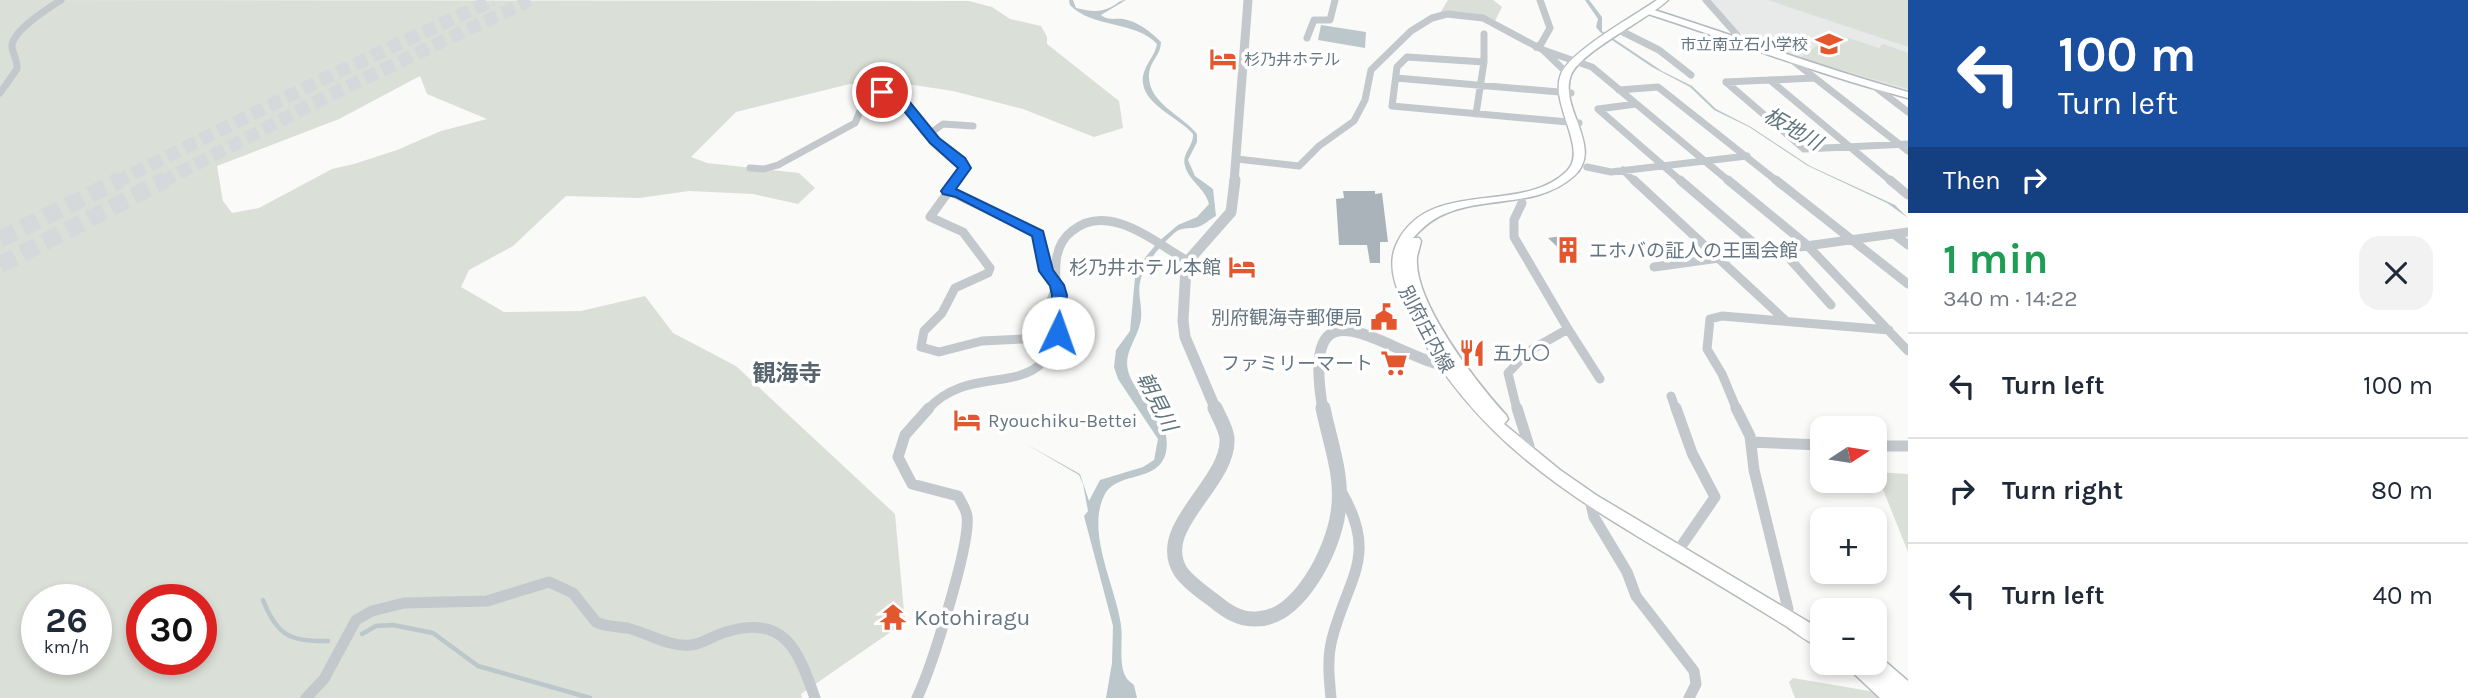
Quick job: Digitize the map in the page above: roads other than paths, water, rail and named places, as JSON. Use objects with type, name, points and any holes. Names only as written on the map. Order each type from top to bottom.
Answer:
[{"type":"main road","name":"別府庄内線","points":[[1653,13],[1663,0]]},
{"type":"main road","name":"別府庄内線","points":[[1677,0],[1653,13],[1567,73],[1567,92],[1579,145],[1578,165],[1557,184],[1529,196],[1474,202],[1446,209],[1425,219],[1405,239],[1398,261],[1401,281],[1428,339],[1451,367],[1529,446],[1575,481],[1810,622]]},
{"type":"main road","points":[[1653,13],[1792,60],[1908,95]]},
{"type":"main road","points":[[1567,92],[1581,61]]},
{"type":"main road","name":"別府庄内線","points":[[1575,123],[1588,153],[1587,167],[1563,190],[1549,197],[1522,204],[1479,207],[1455,212],[1430,224],[1412,244],[1408,260],[1413,281],[1451,367],[1468,397],[1513,443],[1546,470],[1590,500],[1810,633]]},
{"type":"main road","points":[[1887,674],[1908,693]]},
{"type":"main road","points":[[1868,675],[1893,698]]},
{"type":"street","points":[[0,93],[15,76],[18,66],[12,47],[14,40],[30,23],[61,0]]},
{"type":"street","points":[[1248,0],[1237,159],[1229,215],[1186,259],[1183,329],[1191,354],[1226,432],[1227,447],[1222,462],[1177,537],[1174,555],[1181,571],[1196,587],[1239,616],[1257,620],[1278,613],[1305,590],[1323,565],[1338,514],[1341,491]]},
{"type":"street","points":[[1307,38],[1314,20],[1330,20],[1335,0]]},
{"type":"street","points":[[1539,49],[1550,28],[1540,0]]},
{"type":"street","points":[[1706,0],[1737,35],[1735,39]]},
{"type":"street","points":[[1237,159],[1299,166],[1319,146],[1354,121],[1365,100],[1371,70],[1411,31],[1432,18],[1447,14],[1483,18],[1539,49],[1567,73]]},
{"type":"street","points":[[1625,32],[1679,63],[1691,75]]},
{"type":"street","points":[[1476,114],[1484,62],[1484,34]]},
{"type":"street","points":[[1539,49],[1581,61],[1619,90],[1807,245],[1908,351]]},
{"type":"street","points":[[1484,62],[1408,57],[1397,67],[1392,106],[1575,123]]},
{"type":"street","points":[[1792,60],[1904,144],[1908,151]]},
{"type":"street","points":[[1396,78],[1567,92]]},
{"type":"street","points":[[1814,78],[1726,82],[1804,149],[1904,144]]},
{"type":"street","points":[[1770,80],[1908,195]]},
{"type":"street","points":[[1874,86],[1908,112]]},
{"type":"street","points":[[1619,90],[1658,87],[1908,284]]},
{"type":"street","points":[[751,168],[764,169],[778,165],[855,123],[861,104],[873,95],[882,92],[900,98],[929,134],[960,160],[965,168],[930,216],[963,232],[990,271],[955,288],[942,313],[922,335],[920,345],[923,350],[962,349],[985,341],[1012,342],[1026,338],[1034,333],[1048,311],[1057,285]]},
{"type":"street","points":[[1636,104],[1598,108],[1763,251]]},
{"type":"street","points":[[929,134],[933,127],[940,124],[973,126]]},
{"type":"street","points":[[1587,167],[1611,172],[1747,156]]},
{"type":"street","points":[[1623,170],[1786,321]]},
{"type":"street","points":[[948,191],[961,194],[1038,234],[1046,271],[1057,285]]},
{"type":"street","points":[[1522,204],[1514,220],[1514,237],[1600,379]]},
{"type":"street","points":[[917,698],[930,671],[963,548],[967,516],[958,496],[912,484],[898,457],[900,444],[909,428],[948,391],[966,384],[1027,371],[1046,359],[1059,327],[1057,250],[1065,237],[1079,225],[1104,220],[1131,229],[1186,259]]},
{"type":"street","points":[[1654,267],[1908,232]]},
{"type":"street","points":[[1895,234],[1908,244]]},
{"type":"street","points":[[1780,248],[1831,305]]},
{"type":"street","points":[[1788,609],[1754,470],[1748,430],[1707,349],[1710,319],[1722,316],[1889,330]]},
{"type":"street","points":[[1529,446],[1522,430],[1508,373],[1529,351],[1568,329]]},
{"type":"street","points":[[1331,698],[1331,644],[1356,577],[1361,541],[1360,524],[1341,491],[1318,382],[1318,362],[1329,336],[1338,331],[1359,332],[1451,367]]},
{"type":"street","points":[[1671,396],[1678,407],[1692,453],[1715,497],[1682,545]]},
{"type":"street","points":[[1751,442],[1810,444]]},
{"type":"street","points":[[1887,446],[1908,446]]},
{"type":"street","points":[[1590,500],[1594,517],[1627,572],[1636,596],[1694,671],[1696,684],[1689,698]]},
{"type":"street","points":[[306,698],[324,679],[356,620],[363,614],[418,600],[468,604],[488,601],[549,582],[573,593],[593,622],[604,626],[621,626],[670,644],[701,643],[734,629],[768,626],[785,635],[794,646],[805,667],[815,698]]},
{"type":"waterway","points":[[263,600],[274,622],[287,634],[304,640],[328,641]]},
{"type":"waterway","points":[[362,634],[376,626],[393,625],[433,633],[478,666],[590,698]]},
{"type":"tunnel","points":[[116,182],[319,81],[493,0]]},
{"type":"tunnel","points":[[162,182],[330,95],[530,0]]},
{"type":"tunnel","points":[[0,239],[120,180]]},
{"type":"tunnel","points":[[0,265],[165,180]]},
{"type":"place","name":"市立南立石小学校","points":[[1829,44]]},
{"type":"place","name":"杉乃井ホテル","points":[[1223,59]]},
{"type":"place","name":"エホバの証人の王国会館","points":[[1568,250]]},
{"type":"place","name":"杉乃井ホテル本館","points":[[1242,267]]},
{"type":"place","name":"別府観海寺郵便局","points":[[1384,317]]},
{"type":"place","name":"五九〇","points":[[1472,353]]},
{"type":"place","name":"ファミリーマート","points":[[1394,363]]},
{"type":"place","name":"Ryouchiku-Bettei","points":[[967,420]]},
{"type":"place","name":"Kotohiragu","points":[[893,617]]},
{"type":"district","name":"観海寺","points":[[787,373]]},
{"type":"water label","name":"板地川","points":[[1793,129]]},
{"type":"water label","name":"朝見川","points":[[1157,402]]}]
